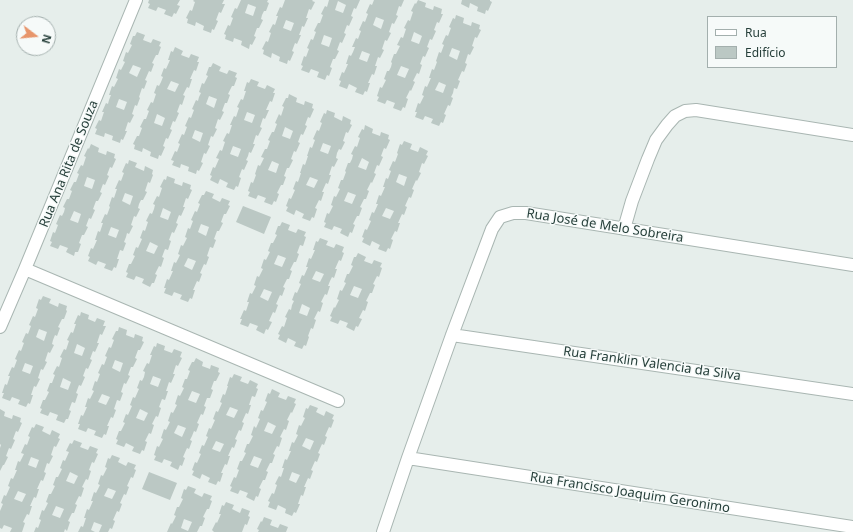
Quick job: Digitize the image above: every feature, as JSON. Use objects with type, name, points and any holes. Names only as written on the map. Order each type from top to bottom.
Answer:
[{"type":"street","name":"Rua Ana Rita de Souza","points":[[0,327],[136,0]]},
{"type":"street","points":[[624,229],[632,201],[656,140],[675,116],[685,111],[696,110],[853,135]]},
{"type":"street","name":"Rua José de Melo Sobreira","points":[[383,532],[452,334],[492,229],[500,217],[513,213],[526,213],[853,265]]},
{"type":"street","points":[[25,269],[338,401]]},
{"type":"street","name":"Rua Franklin Valencia da Silva","points":[[452,334],[853,394]]},
{"type":"street","name":"Rua Francisco Joaquim Geronimo","points":[[408,458],[853,527]]},
{"type":"building","points":[[149,0],[180,0],[177,5],[180,6],[176,14],[174,13],[172,17],[164,14],[166,10],[158,7],[156,11],[148,8],[150,4],[148,3]]},
{"type":"building","points":[[224,0],[222,4],[225,4],[221,13],[219,12],[216,20],[218,21],[211,33],[203,30],[204,26],[196,22],[195,26],[187,23],[188,19],[186,18],[190,10],[192,11],[195,2],[193,1]]},
{"type":"building","points":[[241,0],[268,0],[267,2],[269,3],[266,11],[264,11],[262,15],[261,19],[263,20],[259,28],[257,28],[254,36],[256,37],[252,45],[250,44],[249,49],[241,45],[242,41],[234,38],[233,42],[225,39],[226,35],[224,34],[228,25],[230,26],[233,18],[231,17],[235,8],[237,9]],"holes":[[[248,4],[256,7],[253,16],[245,13]]]},
{"type":"building","points":[[285,0],[313,0],[312,1],[315,2],[311,10],[309,9],[306,18],[308,18],[304,27],[302,26],[299,35],[301,35],[297,44],[295,43],[292,51],[294,52],[287,64],[279,61],[280,57],[272,53],[271,58],[263,54],[264,50],[262,49],[266,41],[268,42],[271,33],[269,32],[273,24],[275,25],[278,16],[276,16],[280,7],[282,8]],"holes":[[[286,20],[294,23],[291,31],[283,28]]]},
{"type":"building","points":[[329,0],[360,0],[356,9],[354,8],[351,16],[353,17],[349,26],[347,25],[344,33],[346,34],[342,43],[340,42],[337,50],[339,51],[335,59],[333,59],[329,76],[327,75],[325,80],[317,77],[319,72],[311,69],[309,73],[301,70],[303,66],[301,65],[304,56],[306,57],[309,49],[307,48],[311,39],[313,40],[316,32],[314,31],[318,23],[320,23],[323,15],[321,14],[325,6],[327,7]],"holes":[[[338,1],[346,5],[343,13],[335,10]],[[324,35],[332,38],[329,47],[321,44]]]},
{"type":"building","points":[[374,0],[404,0],[401,7],[399,6],[396,15],[398,16],[394,24],[392,23],[389,32],[391,33],[387,41],[385,40],[382,49],[384,50],[380,58],[378,57],[374,75],[372,74],[368,83],[370,83],[367,92],[365,91],[363,95],[355,92],[357,88],[349,84],[347,89],[339,86],[341,81],[339,80],[342,72],[344,73],[348,64],[346,64],[349,55],[351,56],[353,52],[355,47],[352,47],[356,38],[358,39],[361,31],[359,30],[363,21],[365,22],[368,14],[366,13],[370,4],[372,5]],"holes":[[[376,17],[384,20],[381,29],[373,25]],[[362,51],[370,54],[367,62],[359,59]]]},
{"type":"building","points":[[418,0],[426,3],[425,7],[433,10],[434,6],[442,9],[441,14],[443,14],[439,23],[437,22],[434,30],[436,31],[432,40],[430,39],[427,47],[429,48],[425,57],[423,56],[420,64],[422,65],[419,74],[417,73],[413,81],[415,82],[406,98],[408,99],[405,108],[403,107],[401,111],[393,108],[395,103],[387,100],[385,104],[377,101],[379,97],[377,96],[380,87],[382,88],[386,80],[384,79],[387,71],[389,71],[391,67],[394,54],[396,54],[400,46],[397,45],[401,37],[403,38],[406,29],[404,28],[408,20],[410,21],[413,12],[411,11],[415,3],[416,4]],"holes":[[[414,32],[422,36],[419,44],[411,41]],[[401,66],[409,69],[405,78],[397,75]]]},
{"type":"building","points":[[462,0],[490,0],[492,2],[485,14],[477,11],[478,7],[470,3],[469,8],[461,4]]},
{"type":"building","points":[[456,15],[464,18],[463,23],[471,26],[472,22],[480,25],[479,29],[481,30],[477,38],[475,37],[472,46],[474,47],[470,55],[468,54],[464,72],[462,71],[458,80],[460,81],[457,89],[454,88],[451,97],[453,98],[450,106],[448,105],[444,114],[446,115],[443,123],[441,122],[439,126],[431,123],[433,119],[425,116],[423,120],[415,117],[417,112],[415,112],[418,103],[420,104],[424,96],[422,95],[425,86],[427,87],[431,78],[429,78],[432,69],[434,70],[439,52],[441,53],[444,45],[442,44],[446,35],[448,36],[451,28],[449,27],[453,18],[455,19]],"holes":[[[452,48],[460,51],[457,60],[449,56]],[[439,82],[446,85],[443,93],[435,90]]]},
{"type":"building","points":[[137,32],[145,35],[143,40],[151,43],[153,39],[161,42],[159,46],[161,47],[158,55],[156,55],[152,63],[154,64],[151,72],[149,71],[145,80],[147,81],[144,89],[142,88],[137,106],[135,105],[132,114],[134,115],[130,123],[128,122],[125,131],[127,131],[120,143],[112,140],[113,136],[105,133],[104,137],[95,134],[97,129],[95,128],[99,120],[101,121],[104,112],[102,112],[106,103],[108,104],[111,95],[109,95],[112,86],[114,87],[118,79],[116,78],[119,69],[121,70],[125,62],[123,61],[126,52],[128,53],[132,45],[130,44],[133,36],[135,36]],"holes":[[[133,65],[141,68],[137,77],[129,73]],[[119,99],[127,102],[124,110],[116,107]]]},
{"type":"building","points":[[175,47],[183,51],[181,55],[189,58],[191,54],[199,57],[197,62],[199,62],[196,71],[194,70],[190,79],[192,79],[189,88],[187,87],[183,95],[185,96],[182,105],[180,104],[177,112],[179,113],[175,122],[173,121],[170,129],[172,130],[168,139],[166,138],[163,146],[165,147],[158,159],[150,156],[151,152],[143,148],[142,152],[134,149],[135,145],[133,144],[137,136],[139,136],[142,128],[140,127],[144,119],[146,119],[149,111],[147,110],[151,102],[153,103],[157,85],[159,86],[161,82],[163,77],[161,76],[164,68],[166,69],[170,60],[168,60],[171,51],[173,52]],"holes":[[[171,81],[179,84],[175,92],[167,89]],[[157,114],[165,118],[162,126],[154,123]]]},
{"type":"building","points":[[213,63],[221,67],[219,71],[227,74],[229,70],[237,73],[235,77],[237,78],[234,86],[232,86],[228,94],[230,95],[222,111],[224,112],[220,120],[218,119],[215,128],[217,129],[213,137],[211,136],[208,145],[210,146],[206,154],[204,153],[201,162],[203,163],[199,171],[197,170],[196,174],[188,171],[189,167],[181,164],[180,168],[172,165],[174,161],[171,160],[175,151],[177,152],[180,144],[178,143],[182,134],[184,135],[187,127],[185,126],[189,117],[191,118],[194,110],[192,109],[196,100],[198,101],[201,93],[199,92],[202,83],[204,84],[208,76],[206,75],[209,67],[211,67]],"holes":[[[209,96],[217,99],[214,108],[206,104]],[[195,130],[203,133],[200,142],[192,138]]]},
{"type":"building","points":[[251,79],[259,82],[257,86],[265,89],[267,85],[275,89],[273,93],[275,93],[272,102],[270,101],[266,110],[269,110],[265,119],[263,118],[260,127],[262,128],[258,136],[256,135],[253,144],[255,144],[251,153],[249,152],[246,160],[248,161],[244,170],[242,169],[238,187],[236,186],[234,190],[226,187],[228,183],[220,179],[218,184],[210,180],[212,176],[210,175],[213,167],[215,168],[219,159],[216,158],[220,150],[222,151],[225,142],[223,141],[227,133],[229,134],[232,125],[230,125],[234,116],[236,117],[239,108],[237,107],[241,99],[243,100],[247,82],[249,83]],"holes":[[[247,112],[255,115],[252,123],[244,120]],[[233,146],[241,149],[238,157],[230,154]]]},
{"type":"building","points":[[289,94],[297,98],[296,102],[304,105],[305,101],[313,104],[312,108],[314,109],[310,118],[308,117],[305,125],[307,126],[303,135],[301,134],[298,142],[300,143],[296,152],[294,151],[291,159],[293,160],[289,168],[287,168],[283,185],[281,185],[277,193],[279,194],[276,202],[274,201],[272,205],[264,202],[266,198],[258,195],[256,199],[248,196],[250,192],[248,191],[251,182],[253,183],[258,165],[260,166],[264,158],[261,157],[265,149],[267,149],[270,141],[268,140],[272,132],[274,132],[277,124],[275,123],[279,114],[281,116],[284,107],[282,106],[286,98],[288,98]],"holes":[[[285,127],[293,131],[290,139],[282,136]],[[272,161],[279,164],[276,173],[268,170]]]},
{"type":"building","points":[[327,110],[335,113],[334,117],[342,121],[343,116],[351,120],[350,124],[352,125],[348,133],[346,132],[343,141],[345,142],[341,150],[339,149],[337,153],[336,158],[338,159],[334,167],[332,166],[328,184],[326,183],[322,192],[324,192],[321,201],[319,200],[315,208],[317,209],[314,218],[312,217],[310,221],[302,218],[304,214],[296,210],[294,215],[286,211],[288,207],[286,206],[289,198],[291,199],[295,190],[293,189],[296,181],[298,182],[303,164],[305,165],[310,147],[312,148],[315,140],[313,139],[317,130],[319,131],[322,123],[320,122],[324,113],[326,114]],"holes":[[[323,143],[331,146],[328,154],[320,151]],[[310,177],[318,180],[314,188],[306,185]]]},
{"type":"building","points":[[365,125],[373,129],[372,133],[380,136],[381,132],[389,135],[388,139],[390,140],[386,149],[384,148],[381,156],[383,157],[379,166],[377,165],[374,173],[376,174],[367,190],[369,191],[366,199],[364,199],[360,207],[362,208],[359,216],[357,216],[353,224],[355,225],[352,233],[350,232],[348,237],[340,233],[342,229],[334,226],[332,230],[324,227],[326,223],[324,222],[327,213],[329,214],[333,206],[331,205],[334,196],[336,197],[340,189],[338,188],[341,180],[343,180],[348,163],[350,163],[352,159],[353,155],[351,154],[355,146],[357,147],[360,138],[358,137],[362,129],[364,130]],"holes":[[[362,158],[369,162],[366,170],[358,167]],[[348,192],[356,195],[352,204],[344,201]]]},
{"type":"building","points":[[404,141],[412,144],[410,149],[418,152],[420,147],[428,151],[426,155],[428,156],[424,164],[422,163],[419,172],[421,173],[412,189],[414,190],[411,198],[409,197],[405,206],[407,207],[404,215],[402,214],[398,223],[400,223],[397,232],[395,231],[391,239],[393,240],[390,249],[388,248],[386,252],[378,249],[380,245],[372,241],[370,246],[362,242],[364,238],[362,237],[365,229],[367,230],[371,221],[369,220],[372,212],[374,213],[378,204],[376,204],[379,195],[381,196],[385,187],[383,187],[386,178],[388,179],[391,171],[389,170],[393,161],[395,162],[400,144],[402,145]],"holes":[[[399,174],[407,177],[404,186],[396,182]],[[386,208],[394,211],[390,219],[382,216]]]},
{"type":"building","points":[[91,144],[99,148],[98,152],[106,155],[107,151],[115,154],[114,158],[116,159],[112,168],[110,167],[107,175],[109,176],[105,185],[103,184],[100,192],[102,193],[98,201],[96,201],[93,209],[95,210],[91,219],[89,218],[86,226],[88,227],[84,235],[82,235],[78,252],[75,252],[74,256],[66,252],[68,248],[60,245],[58,249],[50,246],[52,242],[50,241],[53,232],[55,233],[58,225],[56,224],[60,215],[62,216],[64,212],[65,208],[63,207],[67,199],[69,199],[72,191],[70,190],[74,182],[76,182],[79,174],[77,173],[81,165],[83,166],[86,157],[84,156],[88,148],[89,149]],"holes":[[[87,177],[95,180],[92,189],[84,186]],[[74,211],[81,214],[78,223],[70,220]]]},
{"type":"building","points":[[129,160],[137,163],[135,167],[144,171],[145,166],[153,170],[153,175],[150,183],[148,182],[145,191],[147,192],[139,204],[138,208],[140,209],[136,217],[134,216],[131,225],[133,226],[129,234],[127,233],[123,251],[120,250],[116,268],[114,267],[112,271],[104,268],[106,264],[98,261],[96,265],[88,261],[90,257],[88,256],[91,248],[93,249],[97,240],[95,240],[98,231],[100,232],[103,223],[101,223],[105,214],[107,215],[112,197],[114,198],[117,189],[115,189],[119,180],[121,181],[124,173],[122,172],[126,163],[128,164]],"holes":[[[125,193],[133,196],[130,205],[122,201]],[[111,227],[119,230],[116,238],[108,235]]]},
{"type":"building","points":[[167,176],[175,179],[174,183],[182,186],[183,182],[191,185],[190,189],[192,190],[188,199],[186,198],[183,207],[185,207],[181,216],[179,215],[176,223],[178,224],[174,233],[172,232],[169,240],[171,241],[168,250],[165,249],[161,267],[159,266],[155,274],[157,275],[154,283],[152,283],[150,287],[142,283],[144,279],[136,276],[134,280],[126,277],[128,273],[126,272],[129,264],[131,264],[135,256],[133,255],[136,247],[138,248],[142,239],[140,238],[143,230],[145,231],[148,222],[146,221],[154,209],[155,205],[153,204],[157,196],[159,197],[162,188],[160,187],[164,179],[166,180]],"holes":[[[163,208],[171,212],[168,220],[160,217]],[[150,242],[158,246],[154,254],[146,251]]]},
{"type":"building","points":[[206,191],[214,194],[212,198],[220,202],[222,198],[230,201],[228,205],[230,206],[226,214],[224,214],[221,222],[223,223],[219,231],[217,231],[213,248],[210,247],[207,256],[209,257],[206,265],[204,264],[200,273],[202,274],[199,282],[197,281],[193,290],[195,290],[192,299],[190,298],[188,302],[180,299],[182,295],[174,292],[172,296],[164,293],[166,288],[164,288],[167,279],[169,280],[173,271],[171,271],[174,262],[176,263],[180,255],[178,254],[181,245],[183,246],[187,238],[185,237],[188,228],[190,229],[193,221],[191,220],[195,211],[197,212],[200,204],[198,203],[202,195],[204,195]],"holes":[[[201,224],[209,227],[206,236],[198,232]],[[188,258],[196,261],[192,270],[184,266]]]},
{"type":"building","points":[[243,206],[271,217],[264,234],[236,222]]},
{"type":"building","points":[[282,222],[290,225],[288,230],[296,233],[298,229],[306,232],[304,236],[306,237],[303,246],[300,245],[296,262],[294,262],[290,270],[292,271],[289,279],[287,279],[283,287],[285,288],[282,296],[280,295],[276,304],[278,305],[275,313],[273,312],[269,321],[272,322],[264,334],[256,330],[258,326],[250,323],[248,327],[240,324],[242,319],[240,319],[244,310],[246,311],[250,293],[252,294],[256,286],[254,285],[257,276],[259,277],[263,269],[261,268],[264,259],[266,260],[270,252],[268,251],[271,243],[273,243],[277,235],[275,234],[278,226],[280,226]],"holes":[[[278,255],[286,258],[282,267],[274,264]],[[264,289],[272,292],[268,301],[260,297]]]},
{"type":"building","points":[[320,238],[328,241],[326,245],[334,248],[336,244],[344,247],[342,252],[344,253],[341,261],[339,260],[335,269],[337,269],[334,278],[332,277],[330,281],[327,295],[325,294],[321,302],[323,303],[320,312],[318,311],[314,319],[316,320],[313,329],[311,328],[306,346],[304,345],[302,349],[294,346],[296,342],[288,338],[286,343],[278,339],[280,335],[278,334],[282,326],[284,327],[287,318],[285,317],[289,309],[291,310],[295,292],[297,293],[301,284],[299,283],[302,275],[304,276],[308,267],[306,267],[309,258],[311,259],[315,250],[313,250],[316,241],[318,242]],"holes":[[[316,271],[324,274],[320,282],[312,279]],[[302,304],[310,308],[307,316],[299,313]]]},
{"type":"building","points":[[358,253],[366,257],[364,261],[372,264],[374,260],[382,263],[380,267],[382,268],[379,277],[377,276],[373,284],[375,285],[372,293],[370,293],[366,301],[368,302],[365,311],[363,310],[359,318],[362,319],[354,331],[346,327],[348,323],[340,320],[338,324],[330,321],[332,317],[330,316],[339,300],[337,299],[340,290],[342,291],[346,283],[344,282],[347,274],[349,274],[353,266],[351,265],[354,257],[356,257]],"holes":[[[354,286],[362,289],[358,298],[350,295]]]},
{"type":"building","points":[[43,296],[51,299],[49,303],[58,307],[59,303],[67,306],[67,311],[64,319],[62,319],[58,327],[60,328],[57,336],[55,335],[53,340],[52,344],[54,345],[50,353],[48,352],[45,361],[47,362],[43,370],[41,369],[38,378],[40,379],[36,387],[34,386],[30,404],[28,403],[26,407],[18,404],[20,400],[12,397],[10,401],[2,398],[4,393],[2,393],[5,384],[7,385],[10,376],[8,376],[12,367],[14,368],[17,360],[15,359],[19,350],[21,351],[24,343],[22,342],[26,333],[28,334],[31,326],[29,325],[33,316],[35,317],[39,299],[41,300]],"holes":[[[39,329],[47,332],[44,341],[36,337]],[[25,363],[33,366],[30,374],[22,371]]]},
{"type":"building","points":[[81,312],[89,315],[88,319],[95,322],[97,318],[105,321],[103,326],[106,326],[102,335],[100,334],[97,343],[99,343],[95,352],[93,351],[90,359],[92,360],[88,369],[86,368],[83,376],[85,377],[81,386],[79,385],[76,393],[78,394],[75,403],[72,402],[68,419],[66,419],[64,423],[56,420],[58,415],[50,412],[48,416],[40,413],[42,409],[40,408],[43,400],[45,400],[49,392],[47,391],[55,375],[53,374],[57,366],[59,367],[62,358],[60,357],[64,349],[66,350],[69,341],[67,340],[71,332],[73,333],[76,324],[74,324],[78,315],[80,316]],"holes":[[[77,344],[85,348],[82,356],[74,353]],[[63,378],[71,382],[68,390],[60,387]]]},
{"type":"building","points":[[119,327],[127,330],[126,335],[134,338],[135,334],[143,337],[142,341],[144,342],[140,350],[138,350],[135,358],[137,359],[133,367],[131,367],[128,375],[130,376],[126,384],[124,383],[120,401],[117,400],[114,409],[116,410],[113,418],[111,417],[107,426],[109,426],[106,435],[104,434],[102,438],[94,435],[96,431],[88,428],[86,432],[78,429],[80,424],[78,424],[81,415],[83,416],[87,407],[85,407],[88,398],[90,399],[94,391],[92,390],[95,381],[97,382],[100,374],[98,373],[102,364],[104,365],[107,357],[105,356],[109,347],[111,348],[114,340],[112,339],[116,331],[118,331]],"holes":[[[115,360],[123,363],[120,372],[112,368]],[[102,394],[110,397],[106,405],[98,402]]]},
{"type":"building","points":[[157,343],[165,346],[164,350],[172,353],[174,349],[182,352],[180,357],[182,358],[178,366],[176,365],[173,374],[175,374],[171,383],[169,382],[166,391],[168,391],[165,400],[162,399],[158,417],[156,416],[152,424],[154,425],[151,434],[149,433],[145,441],[147,442],[144,451],[142,450],[140,454],[132,451],[134,447],[126,443],[124,447],[116,444],[118,440],[116,439],[119,431],[121,431],[125,423],[123,422],[126,414],[128,415],[132,406],[130,405],[133,397],[135,398],[139,389],[137,388],[140,380],[142,381],[144,377],[145,372],[143,371],[147,363],[149,364],[152,355],[150,355],[154,346],[156,347]],"holes":[[[153,376],[161,379],[158,387],[150,384]],[[140,409],[148,413],[144,421],[136,418]]]},
{"type":"building","points":[[196,358],[203,362],[202,366],[210,369],[211,365],[219,368],[218,372],[220,373],[216,381],[214,381],[210,398],[207,398],[203,415],[201,414],[197,423],[199,424],[196,432],[194,431],[190,440],[192,441],[189,449],[187,448],[183,457],[185,458],[182,466],[180,465],[178,470],[170,466],[172,462],[164,459],[162,463],[154,460],[156,456],[154,455],[157,446],[159,447],[163,439],[161,438],[164,429],[166,430],[170,422],[168,421],[171,412],[173,413],[177,405],[175,404],[178,395],[180,396],[184,388],[182,387],[190,371],[188,370],[192,362],[194,362]],"holes":[[[192,391],[200,394],[196,403],[188,400]],[[178,425],[186,428],[182,437],[174,433]]]},
{"type":"building","points":[[234,374],[242,377],[240,381],[248,384],[250,380],[258,384],[256,388],[258,389],[255,397],[252,396],[248,414],[246,413],[242,422],[244,423],[241,431],[239,430],[235,439],[237,440],[234,448],[232,447],[228,456],[230,456],[227,465],[225,464],[221,473],[223,473],[220,482],[218,481],[216,485],[208,482],[210,478],[202,474],[200,479],[192,475],[194,471],[192,470],[195,462],[197,463],[201,454],[199,453],[202,445],[204,446],[208,437],[206,436],[209,428],[211,429],[215,420],[213,419],[216,411],[218,412],[222,403],[220,402],[223,394],[225,395],[230,377],[232,378]],"holes":[[[230,407],[238,410],[234,418],[226,415]],[[216,441],[224,444],[220,452],[212,449]]]},
{"type":"building","points":[[272,389],[280,393],[278,397],[286,400],[288,396],[296,399],[294,403],[296,404],[287,420],[289,421],[286,430],[284,429],[280,437],[282,438],[279,447],[277,446],[273,454],[275,455],[272,463],[270,463],[266,471],[268,472],[265,480],[263,480],[259,488],[261,489],[258,497],[256,496],[254,501],[246,497],[248,493],[240,490],[238,494],[230,491],[232,487],[230,486],[234,477],[236,478],[240,461],[242,461],[246,453],[244,452],[247,444],[249,444],[253,436],[251,435],[254,426],[256,428],[260,419],[258,418],[261,410],[263,411],[267,402],[265,401],[268,393],[270,394]],"holes":[[[268,422],[276,426],[272,434],[264,431]],[[254,456],[262,459],[258,468],[250,465]]]},
{"type":"building","points":[[310,405],[318,408],[316,412],[324,416],[326,411],[334,415],[332,419],[334,420],[331,428],[329,427],[325,436],[327,437],[324,445],[322,444],[318,453],[320,454],[317,462],[315,461],[311,470],[313,471],[310,479],[308,478],[304,487],[306,487],[303,496],[301,495],[298,504],[300,504],[296,513],[294,512],[292,516],[285,513],[286,509],[278,505],[276,510],[268,507],[270,502],[268,501],[272,493],[274,494],[277,485],[275,484],[279,476],[281,477],[285,459],[287,460],[291,451],[289,451],[292,442],[294,443],[298,435],[296,434],[299,425],[301,426],[305,418],[303,417],[306,408],[308,409]],"holes":[[[306,438],[314,441],[310,450],[302,446]],[[292,472],[300,475],[296,483],[289,480]]]},
{"type":"building","points":[[0,409],[5,412],[4,416],[12,419],[13,415],[21,418],[20,422],[22,423],[18,432],[16,431],[13,439],[15,440],[11,449],[9,448],[6,456],[8,457],[0,471],[1,445]]},
{"type":"building","points":[[36,424],[44,427],[42,431],[50,435],[52,430],[60,434],[58,438],[60,439],[56,447],[54,446],[51,455],[53,456],[49,464],[47,463],[43,481],[41,480],[37,489],[39,489],[36,498],[34,497],[30,506],[32,506],[29,515],[27,514],[23,522],[25,523],[22,532],[10,532],[12,528],[4,525],[2,529],[0,528],[0,511],[3,504],[1,503],[4,495],[6,496],[10,487],[8,486],[11,478],[13,479],[17,470],[15,470],[18,461],[20,462],[24,454],[21,453],[25,444],[27,445],[30,437],[28,436],[32,427],[34,428]],"holes":[[[31,457],[39,460],[36,468],[28,465]],[[18,491],[26,494],[22,502],[14,499]]]},
{"type":"building","points":[[74,440],[82,443],[80,447],[88,450],[90,446],[98,449],[96,453],[98,454],[94,463],[92,462],[88,480],[86,479],[82,487],[84,488],[81,497],[79,496],[75,504],[77,505],[74,513],[72,513],[68,521],[70,522],[67,531],[65,529],[64,532],[34,532],[36,527],[38,528],[41,520],[39,519],[42,510],[44,511],[48,503],[46,502],[49,494],[51,494],[55,486],[53,485],[56,477],[58,477],[62,469],[60,468],[63,460],[65,461],[69,452],[66,451],[70,443],[72,444]],"holes":[[[70,472],[78,476],[74,484],[66,481]],[[56,506],[64,509],[60,518],[52,515]]]},
{"type":"building","points":[[112,455],[120,458],[118,462],[126,466],[128,462],[136,465],[133,478],[131,477],[127,486],[129,487],[126,495],[124,494],[120,503],[122,504],[119,512],[117,511],[113,520],[115,521],[112,529],[110,528],[108,532],[99,532],[102,525],[94,522],[91,530],[95,532],[78,532],[81,526],[83,527],[87,509],[89,510],[93,501],[91,501],[94,492],[96,493],[100,485],[98,484],[101,475],[103,476],[107,468],[105,467],[108,458],[110,459]],"holes":[[[108,488],[116,491],[112,499],[104,496]]]},
{"type":"building","points":[[149,472],[177,483],[170,500],[142,489]]},
{"type":"building","points":[[188,486],[196,489],[194,493],[202,497],[204,493],[212,496],[209,509],[207,509],[203,517],[205,518],[202,526],[200,526],[197,532],[167,532],[176,516],[174,515],[177,507],[179,507],[183,499],[181,498],[184,489],[186,490]],"holes":[[[184,519],[192,522],[188,531],[181,528]]]},
{"type":"building","points":[[226,502],[234,505],[232,509],[240,513],[242,508],[250,511],[248,516],[250,517],[247,525],[245,524],[242,532],[214,532],[212,530],[221,514],[219,514],[222,505],[224,506]]},
{"type":"building","points":[[264,517],[272,520],[270,525],[278,528],[280,524],[288,527],[286,532],[258,532],[259,530],[257,529]]}]
